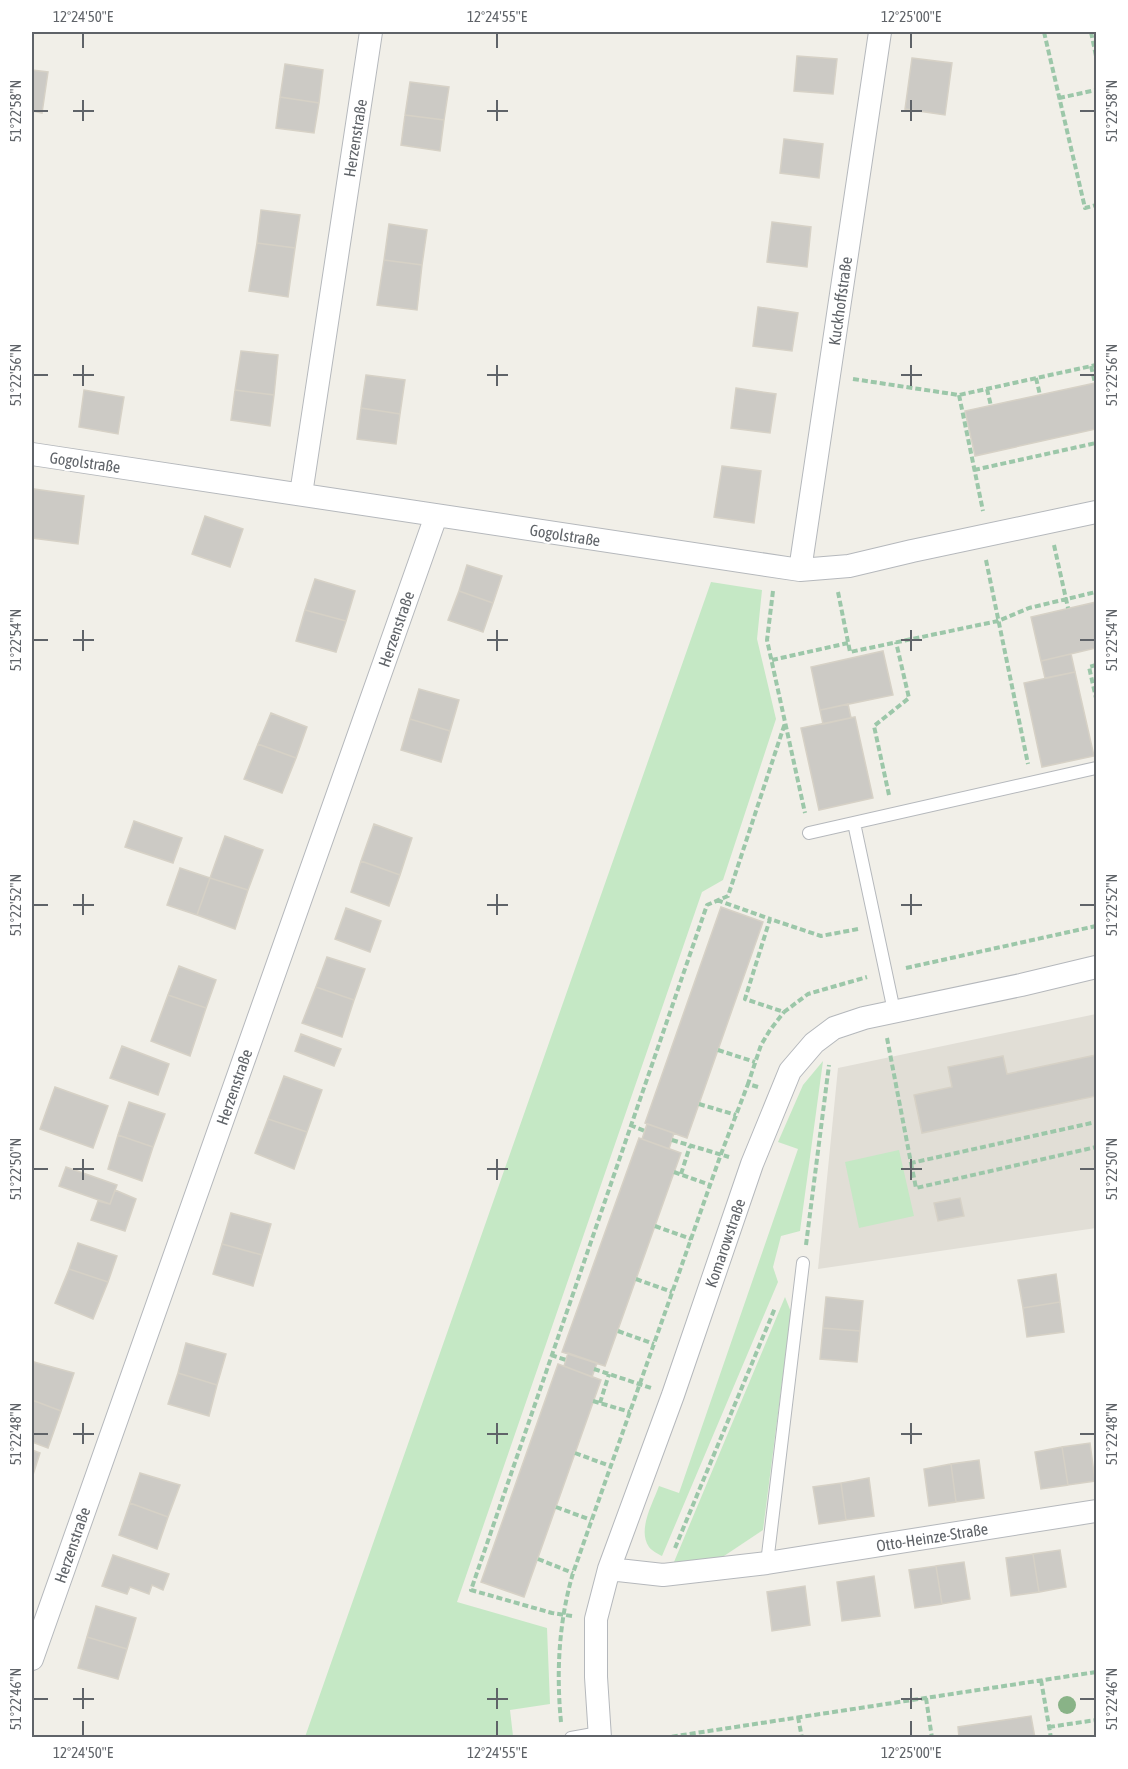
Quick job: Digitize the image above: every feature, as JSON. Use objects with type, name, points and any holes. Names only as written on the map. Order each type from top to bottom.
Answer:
[{"type":"street","name":"Herzenstraße","points":[[301,494],[371,32]]},
{"type":"street","name":"Kuckhoffstraße","points":[[800,570],[880,32]]},
{"type":"street","name":"Gogolstraße","points":[[32,454],[800,570],[849,567],[912,551],[1096,512]]},
{"type":"street","name":"Herzenstraße","points":[[32,1659],[436,516]]},
{"type":"street","name":"Komarowstraße","points":[[600,1735],[596,1677],[596,1619],[609,1569],[752,1164],[789,1071],[814,1043],[834,1028],[864,1018],[1096,967]]},
{"type":"street","name":"Otto-Heinze-Straße","points":[[609,1569],[663,1575],[767,1563],[1096,1511]]},
{"type":"lane","points":[[810,833],[1096,768]]},
{"type":"lane","points":[[854,823],[888,1013]]},
{"type":"lane","points":[[767,1563],[803,1263]]},
{"type":"lane","points":[[571,1737],[600,1735]]},
{"type":"path","points":[[1044,32],[1085,208],[1096,205]]},
{"type":"path","points":[[1091,32],[1096,56]]},
{"type":"path","points":[[1059,98],[1096,90]]},
{"type":"path","points":[[830,375],[959,396],[1094,365],[1095,383]]},
{"type":"path","points":[[1036,378],[1040,395]]},
{"type":"path","points":[[987,389],[991,406]]},
{"type":"path","points":[[959,396],[974,470],[999,621],[1032,783]]},
{"type":"path","points":[[974,470],[1096,443]]},
{"type":"path","points":[[1049,522],[1068,608]]},
{"type":"path","points":[[776,567],[767,640],[810,833]]},
{"type":"path","points":[[833,567],[852,658]]},
{"type":"path","points":[[850,652],[999,621],[1029,608],[1096,592]]},
{"type":"path","points":[[894,814],[874,726],[909,698],[896,642]]},
{"type":"path","points":[[772,660],[848,643]]},
{"type":"path","points":[[1096,665],[1089,667],[1096,698]]},
{"type":"path","points":[[596,1619],[552,1613],[471,1590],[707,905],[728,896],[785,723]]},
{"type":"path","points":[[717,900],[770,919]]},
{"type":"path","points":[[755,945],[761,947]]},
{"type":"path","points":[[737,995],[745,999]]},
{"type":"path","points":[[594,1369],[640,1384],[761,1045],[784,1012]]},
{"type":"path","points":[[888,1013],[910,1163],[916,1188],[1096,1147]]},
{"type":"path","points":[[803,1263],[834,1028]]},
{"type":"path","points":[[718,1050],[755,1062]]},
{"type":"path","points":[[748,1084],[780,1093]]},
{"type":"path","points":[[699,1104],[736,1115]]},
{"type":"path","points":[[910,1163],[1096,1122]]},
{"type":"path","points":[[630,1125],[645,1131]]},
{"type":"path","points":[[672,1140],[721,1154]]},
{"type":"path","points":[[681,1174],[690,1146]]},
{"type":"path","points":[[674,1172],[710,1185]]},
{"type":"path","points":[[655,1226],[691,1239]]},
{"type":"path","points":[[636,1279],[672,1292]]},
{"type":"path","points":[[663,1575],[776,1307]]},
{"type":"path","points":[[618,1331],[654,1344]]},
{"type":"path","points":[[551,1355],[566,1360]]},
{"type":"path","points":[[600,1403],[609,1374]]},
{"type":"path","points":[[593,1401],[630,1412]]},
{"type":"path","points":[[575,1453],[610,1466]]},
{"type":"path","points":[[556,1507],[591,1520]]},
{"type":"path","points":[[538,1559],[573,1573]]},
{"type":"path","points":[[663,1737],[1096,1672]]},
{"type":"path","points":[[1041,1680],[1051,1737]]},
{"type":"path","points":[[926,1698],[932,1737]]},
{"type":"path","points":[[798,1717],[802,1737]]},
{"type":"path","points":[[1049,1727],[1096,1720]]},
{"type":"shaded area","points":[[1096,1014],[1096,1228],[818,1269],[838,1068]]},
{"type":"green space","points":[[711,582],[762,590],[757,639],[776,719],[723,880],[702,892],[457,1602],[547,1628],[550,1704],[510,1710],[513,1736],[506,1737],[305,1737]]},
{"type":"green space","points":[[823,1061],[800,1231],[781,1236],[773,1267],[778,1282],[662,1556],[650,1548],[646,1540],[647,1516],[659,1486],[679,1493],[798,1149],[778,1142],[803,1085]]},
{"type":"green space","points":[[899,1150],[914,1216],[859,1228],[845,1162]]},
{"type":"green space","points":[[785,1297],[791,1312],[763,1530],[718,1560],[674,1562]]},
{"type":"building","points":[[797,56],[837,59],[833,94],[794,91]]},
{"type":"building","points":[[912,58],[952,63],[945,115],[905,109]]},
{"type":"building","points":[[285,64],[323,70],[319,103],[280,97]]},
{"type":"building","points":[[32,70],[48,72],[42,113],[32,111]]},
{"type":"building","points":[[410,82],[449,87],[444,120],[405,115]]},
{"type":"building","points":[[280,97],[319,103],[314,133],[276,128]]},
{"type":"building","points":[[405,115],[444,120],[440,151],[401,145]]},
{"type":"building","points":[[784,139],[823,144],[819,178],[780,173]]},
{"type":"building","points":[[261,210],[300,215],[295,248],[257,243]]},
{"type":"building","points":[[772,222],[811,227],[807,267],[767,262]]},
{"type":"building","points":[[389,224],[427,230],[422,265],[384,260]]},
{"type":"building","points":[[257,243],[295,248],[288,297],[249,291]]},
{"type":"building","points":[[384,260],[422,265],[417,310],[377,305]]},
{"type":"building","points":[[758,307],[798,313],[792,351],[753,346]]},
{"type":"building","points":[[241,351],[278,355],[274,395],[235,390]]},
{"type":"building","points":[[366,375],[405,380],[400,414],[361,408]]},
{"type":"building","points":[[1096,383],[1096,429],[975,456],[965,411]]},
{"type":"building","points":[[736,388],[776,394],[770,433],[731,428]]},
{"type":"building","points":[[84,390],[124,397],[118,434],[79,427]]},
{"type":"building","points":[[235,390],[274,395],[270,426],[231,420]]},
{"type":"building","points":[[361,408],[400,414],[396,444],[357,439]]},
{"type":"building","points":[[722,466],[761,471],[754,523],[714,517]]},
{"type":"building","points":[[34,489],[84,496],[78,544],[32,538]]},
{"type":"building","points":[[205,516],[243,529],[230,567],[192,554]]},
{"type":"building","points":[[467,565],[502,576],[493,603],[459,591]]},
{"type":"building","points":[[315,579],[355,591],[346,621],[305,610]]},
{"type":"building","points":[[459,591],[493,603],[483,632],[448,620]]},
{"type":"building","points":[[1096,602],[1096,648],[1041,661],[1031,617]]},
{"type":"building","points":[[305,610],[346,621],[336,652],[296,641]]},
{"type":"building","points":[[883,651],[893,695],[820,710],[811,667]]},
{"type":"building","points":[[1071,654],[1075,672],[1045,678],[1041,661]]},
{"type":"building","points":[[1075,672],[1094,756],[1042,767],[1024,683]]},
{"type":"building","points":[[419,689],[459,700],[450,731],[410,719]]},
{"type":"building","points":[[848,704],[851,718],[823,724],[820,710]]},
{"type":"building","points":[[271,713],[307,727],[296,758],[258,744]]},
{"type":"building","points":[[855,717],[873,798],[819,810],[801,728]]},
{"type":"building","points":[[410,719],[450,731],[441,762],[401,750]]},
{"type":"building","points":[[258,744],[296,758],[282,793],[244,779]]},
{"type":"building","points":[[134,821],[182,838],[173,863],[125,847]]},
{"type":"building","points":[[374,824],[412,838],[400,875],[361,861]]},
{"type":"building","points":[[225,836],[263,850],[248,890],[210,878]]},
{"type":"building","points":[[361,861],[400,875],[389,906],[351,892]]},
{"type":"building","points":[[180,868],[210,878],[197,915],[167,905]]},
{"type":"building","points":[[210,878],[248,890],[235,929],[197,915]]},
{"type":"building","points":[[721,907],[763,922],[687,1138],[645,1123]]},
{"type":"building","points":[[346,908],[381,921],[370,952],[335,939]]},
{"type":"building","points":[[327,957],[365,969],[354,1000],[316,987]]},
{"type":"building","points":[[179,966],[216,980],[206,1008],[168,995]]},
{"type":"building","points":[[316,987],[354,1000],[342,1037],[302,1023]]},
{"type":"building","points":[[168,995],[206,1008],[190,1056],[151,1041]]},
{"type":"building","points":[[301,1034],[341,1049],[334,1066],[295,1051]]},
{"type":"building","points":[[122,1046],[169,1064],[158,1095],[110,1078]]},
{"type":"building","points":[[1096,1055],[1096,1096],[922,1133],[914,1095],[952,1087],[948,1067],[1003,1056],[1007,1074]]},
{"type":"building","points":[[284,1076],[322,1090],[307,1132],[268,1119]]},
{"type":"building","points":[[55,1087],[108,1106],[93,1148],[40,1129]]},
{"type":"building","points":[[129,1102],[165,1114],[153,1147],[118,1135]]},
{"type":"building","points":[[268,1119],[307,1132],[294,1169],[255,1153]]},
{"type":"building","points":[[647,1124],[674,1133],[669,1149],[642,1139]]},
{"type":"building","points":[[118,1135],[153,1147],[142,1181],[108,1169]]},
{"type":"building","points":[[639,1138],[681,1153],[605,1366],[562,1352]]},
{"type":"building","points":[[66,1167],[117,1185],[110,1204],[59,1186]]},
{"type":"building","points":[[115,1190],[136,1199],[125,1231],[91,1220],[98,1201],[110,1204]]},
{"type":"building","points":[[960,1198],[964,1216],[938,1221],[934,1203]]},
{"type":"building","points":[[231,1213],[271,1224],[262,1255],[222,1244]]},
{"type":"building","points":[[78,1243],[117,1256],[108,1282],[69,1269]]},
{"type":"building","points":[[222,1244],[262,1255],[253,1286],[213,1274]]},
{"type":"building","points":[[69,1269],[108,1282],[93,1319],[55,1303]]},
{"type":"building","points":[[1056,1274],[1060,1302],[1023,1308],[1018,1280]]},
{"type":"building","points":[[826,1297],[863,1301],[860,1331],[823,1328]]},
{"type":"building","points":[[1060,1302],[1064,1332],[1027,1337],[1023,1308]]},
{"type":"building","points":[[823,1328],[860,1331],[857,1362],[820,1359]]},
{"type":"building","points":[[186,1343],[226,1354],[217,1385],[178,1373]]},
{"type":"building","points":[[568,1353],[597,1363],[592,1377],[564,1366]]},
{"type":"building","points":[[34,1362],[74,1373],[61,1411],[32,1400]]},
{"type":"building","points":[[558,1364],[601,1380],[524,1597],[481,1582]]},
{"type":"building","points":[[178,1373],[217,1385],[209,1416],[168,1404]]},
{"type":"building","points":[[32,1400],[61,1411],[48,1448],[32,1442]]},
{"type":"building","points":[[1090,1443],[1095,1481],[1068,1485],[1062,1447]]},
{"type":"building","points":[[1062,1447],[1068,1485],[1041,1489],[1035,1452]]},
{"type":"building","points":[[32,1450],[40,1453],[32,1478]]},
{"type":"building","points":[[979,1460],[984,1498],[956,1502],[951,1464]]},
{"type":"building","points":[[951,1464],[956,1502],[929,1506],[924,1469]]},
{"type":"building","points":[[140,1473],[180,1485],[168,1517],[130,1503]]},
{"type":"building","points":[[869,1478],[874,1516],[846,1520],[841,1483]]},
{"type":"building","points":[[841,1483],[846,1520],[819,1524],[813,1487]]},
{"type":"building","points":[[130,1503],[168,1517],[157,1549],[119,1535]]},
{"type":"building","points":[[1060,1550],[1066,1587],[1039,1592],[1033,1554]]},
{"type":"building","points":[[1033,1554],[1039,1592],[1011,1596],[1006,1558]]},
{"type":"building","points":[[113,1555],[169,1574],[163,1590],[152,1585],[149,1594],[130,1587],[127,1594],[102,1586]]},
{"type":"building","points":[[964,1562],[970,1599],[942,1604],[936,1566]]},
{"type":"building","points":[[936,1566],[942,1604],[915,1608],[909,1570]]},
{"type":"building","points":[[874,1576],[880,1616],[842,1621],[837,1582]]},
{"type":"building","points":[[805,1586],[810,1625],[772,1631],[767,1592]]},
{"type":"building","points":[[96,1606],[136,1618],[127,1649],[87,1637]]},
{"type":"building","points":[[87,1637],[127,1649],[118,1679],[78,1668]]},
{"type":"building","points":[[1031,1716],[1035,1738],[959,1738],[958,1727]]}]
